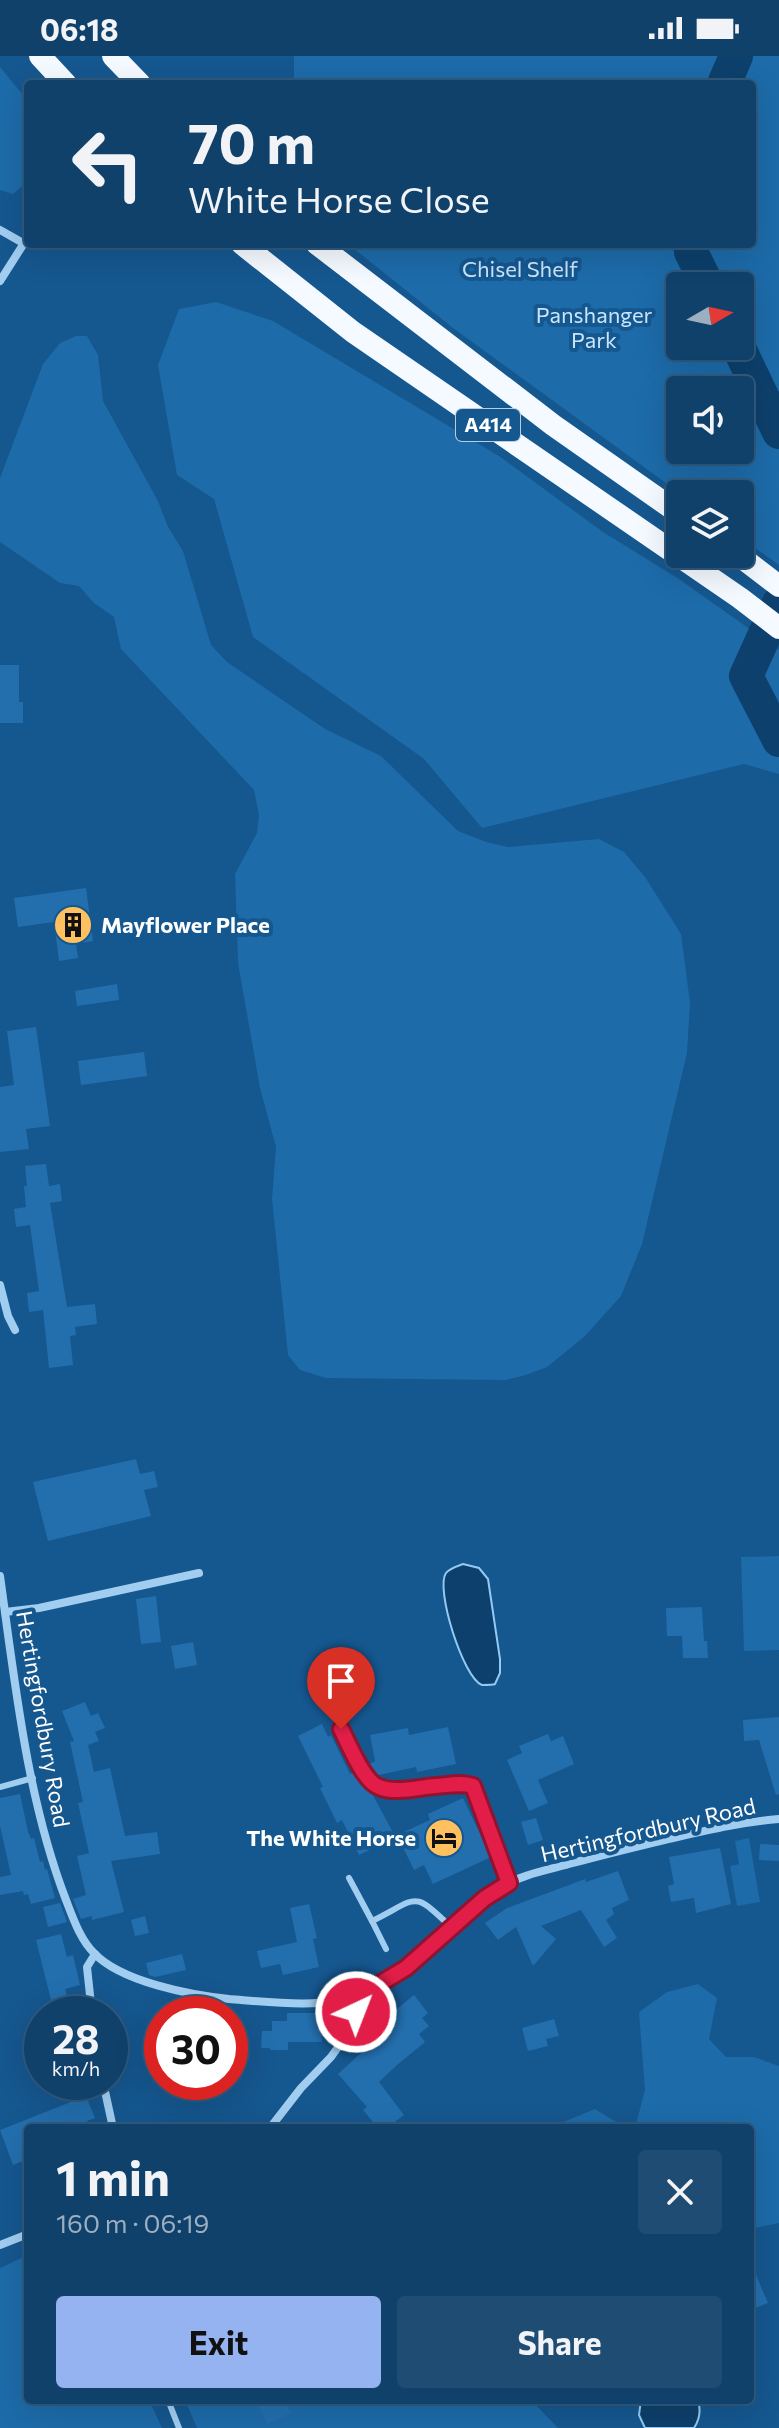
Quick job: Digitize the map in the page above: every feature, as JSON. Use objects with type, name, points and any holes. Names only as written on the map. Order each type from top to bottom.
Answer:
[{"type":"highway","points":[[40,56],[62,80]]},
{"type":"highway","points":[[113,56],[136,80]]},
{"type":"highway","name":"A414","points":[[247,248],[353,332],[779,628]]},
{"type":"highway","name":"A414","points":[[322,248],[553,425],[666,504]]},
{"type":"highway","points":[[754,567],[779,586]]},
{"type":"street","points":[[0,230],[24,239]]},
{"type":"street","points":[[2,274],[24,243]]},
{"type":"street","points":[[0,1285],[15,1330]]},
{"type":"street","points":[[5,1612],[39,1608],[199,1573]]},
{"type":"street","name":"Hertingfordbury Road","points":[[0,1576],[19,1705],[45,1836],[57,1877],[82,1936],[95,1954],[116,1971],[142,1981],[212,1997],[314,2003],[361,1995],[406,1968],[485,1898],[509,1883],[622,1850],[708,1830],[779,1819]]},
{"type":"street","points":[[90,1996],[87,1967],[95,1954]]},
{"type":"street","points":[[273,2124],[348,2033],[361,1995]]},
{"type":"street","points":[[107,2100],[112,2124]]},
{"type":"street","points":[[0,2245],[24,2236]]},
{"type":"lane","points":[[341,1729],[364,1773],[379,1787],[402,1789],[461,1783],[473,1786],[509,1883]]},
{"type":"lane","points":[[0,1787],[33,1778]]},
{"type":"lane","points":[[349,1878],[386,1949]]},
{"type":"lane","points":[[372,1921],[414,1900],[424,1902],[451,1927]]},
{"type":"lane","points":[[170,2404],[179,2428]]},
{"type":"green space","name":"Panshanger Park","points":[[294,56],[779,56],[779,565],[754,547],[754,480],[666,480],[666,483],[453,328],[353,248],[756,248],[756,80],[294,80]]},
{"type":"green space","points":[[0,67],[24,96],[24,184],[13,194],[0,190]]},
{"type":"green space","points":[[216,302],[273,321],[499,456],[603,532],[679,579],[779,650],[779,774],[744,764],[482,828],[424,759],[253,637],[214,499],[177,475],[158,365],[179,309]]},
{"type":"green space","points":[[76,336],[87,336],[98,355],[103,401],[183,551],[211,645],[227,662],[325,729],[381,756],[458,831],[508,847],[599,839],[624,852],[645,877],[681,934],[690,1003],[687,1053],[642,1244],[621,1296],[585,1336],[547,1367],[506,1380],[326,1378],[300,1370],[288,1355],[272,1199],[276,1147],[260,1088],[238,963],[235,874],[257,833],[259,815],[254,790],[121,649],[114,617],[94,603],[79,586],[60,583],[0,542],[0,478],[43,364],[60,343]]},
{"type":"green space","points":[[779,1556],[779,1650],[744,1651],[741,1557]]},
{"type":"green space","points":[[749,1838],[760,1902],[737,1906],[730,1866],[739,1864],[735,1841]]},
{"type":"green space","points":[[698,1984],[717,1998],[709,2039],[726,2057],[754,2057],[779,2066],[779,2223],[754,2228],[754,2124],[636,2124],[645,2090],[639,2012],[667,1992]]},
{"type":"green space","points":[[595,2109],[619,2124],[560,2124]]},
{"type":"green space","points":[[24,2257],[24,2404],[151,2404],[162,2428],[0,2428],[0,2268]]},
{"type":"green space","points":[[187,2404],[535,2404],[558,2428],[197,2428]]},
{"type":"shaded area","points":[[463,1564],[479,1568],[488,1579],[500,1659],[500,1673],[495,1684],[482,1685],[475,1679],[453,1632],[444,1596],[444,1582],[446,1573]]},
{"type":"shaded area","points":[[640,2404],[699,2404],[700,2411],[694,2428],[645,2428],[639,2415]]},
{"type":"building","points":[[0,665],[19,665],[19,702],[23,702],[23,723],[0,723]]},
{"type":"building","name":"Mayflower Place","points":[[86,888],[93,941],[76,944],[78,958],[59,961],[54,922],[18,927],[14,898]]},
{"type":"building","points":[[117,984],[119,1000],[77,1006],[75,991]]},
{"type":"building","points":[[36,1027],[50,1126],[26,1129],[29,1149],[0,1152],[0,1087],[14,1085],[7,1031]]},
{"type":"building","points":[[144,1052],[147,1076],[81,1085],[78,1061]]},
{"type":"building","points":[[46,1164],[49,1186],[60,1184],[62,1201],[50,1203],[67,1307],[95,1304],[97,1324],[75,1327],[76,1335],[70,1336],[73,1365],[49,1368],[43,1310],[29,1312],[27,1293],[39,1291],[30,1225],[16,1227],[14,1209],[26,1207],[25,1166]]},
{"type":"building","points":[[136,1459],[140,1474],[154,1471],[158,1487],[144,1490],[151,1516],[48,1541],[33,1482]]},
{"type":"building","points":[[156,1596],[161,1642],[141,1644],[136,1599]]},
{"type":"building","points":[[702,1607],[708,1658],[683,1658],[682,1636],[667,1636],[666,1608]]},
{"type":"building","points":[[193,1642],[197,1665],[175,1669],[171,1646]]},
{"type":"building","points":[[85,1702],[91,1716],[98,1713],[105,1728],[95,1732],[99,1741],[88,1745],[94,1772],[110,1768],[125,1836],[157,1832],[160,1854],[111,1861],[124,1912],[92,1920],[92,1916],[81,1919],[73,1899],[86,1895],[77,1856],[89,1853],[78,1803],[83,1802],[70,1742],[74,1741],[62,1711]]},
{"type":"building","points":[[779,1717],[779,1794],[776,1795],[759,1740],[744,1741],[743,1720]]},
{"type":"building","points":[[322,1724],[328,1737],[331,1735],[350,1774],[356,1771],[369,1788],[396,1838],[359,1855],[342,1820],[337,1823],[298,1736]]},
{"type":"building","points":[[448,1727],[456,1764],[417,1772],[416,1767],[374,1776],[366,1766],[375,1761],[370,1735],[408,1728],[409,1735]]},
{"type":"building","points":[[548,1734],[551,1741],[563,1736],[574,1764],[538,1780],[548,1803],[529,1811],[507,1760],[522,1753],[519,1746]]},
{"type":"building","points":[[20,1794],[28,1832],[31,1839],[34,1838],[40,1862],[43,1861],[47,1869],[55,1898],[31,1904],[28,1894],[24,1895],[23,1891],[0,1895],[0,1877],[11,1875],[0,1826],[0,1798]]},
{"type":"building","points":[[463,1798],[491,1857],[433,1884],[424,1865],[414,1870],[397,1835],[430,1820],[428,1814]]},
{"type":"building","points":[[536,1818],[543,1840],[528,1845],[521,1822]]},
{"type":"building","points":[[760,1844],[779,1845],[779,1861],[759,1860]]},
{"type":"building","points":[[720,1848],[731,1904],[696,1913],[694,1898],[671,1902],[668,1886],[674,1884],[669,1857]]},
{"type":"building","points":[[618,1871],[629,1900],[612,1908],[614,1914],[606,1920],[617,1938],[604,1947],[581,1910],[541,1926],[556,1939],[533,1966],[516,1927],[498,1940],[485,1923],[507,1908],[585,1879],[586,1882]]},
{"type":"building","points":[[60,1903],[67,1922],[48,1927],[43,1907]]},
{"type":"building","points":[[309,1904],[317,1938],[313,1939],[319,1967],[283,1975],[280,1964],[261,1968],[257,1951],[297,1942],[290,1908]]},
{"type":"building","points":[[145,1916],[149,1933],[135,1936],[131,1920]]},
{"type":"building","points":[[61,1934],[67,1957],[73,1955],[80,1985],[65,1989],[67,1996],[50,1996],[36,1940]]},
{"type":"building","points":[[182,1954],[186,1970],[155,1977],[149,1975],[146,1963]]},
{"type":"building","points":[[414,1995],[428,2013],[422,2018],[429,2026],[419,2034],[425,2042],[379,2082],[404,2115],[392,2124],[375,2124],[363,2110],[367,2107],[338,2074],[372,2043],[357,2042]]},
{"type":"building","points":[[287,2013],[317,2013],[322,2042],[288,2042],[288,2050],[261,2048],[262,2031],[272,2031],[272,2021],[287,2021]]},
{"type":"building","points":[[554,2019],[559,2036],[546,2039],[548,2046],[528,2051],[522,2028]]},
{"type":"building","points":[[76,2100],[88,2100],[95,2118],[87,2121],[88,2124],[24,2124],[24,2161],[13,2165],[0,2130]]},
{"type":"building","points":[[754,2270],[768,2303],[754,2308]]},
{"type":"building","points":[[258,2404],[287,2404],[291,2413],[267,2424]]},
{"type":"waterway","points":[[726,80],[736,56]]},
{"type":"waterway","points":[[690,248],[701,272]]},
{"type":"waterway","points":[[745,360],[779,432]]},
{"type":"waterway","points":[[779,603],[746,676],[779,740]]},
{"type":"place","name":"Mayflower Place","points":[[73,925]]},
{"type":"place","name":"The White Horse","points":[[444,1838]]},
{"type":"route","points":[[341,1729],[364,1773],[379,1787],[402,1789],[461,1783],[473,1786],[509,1883],[485,1898],[394,1978],[361,1995],[356,2012]]},
{"type":"park label","name":"Chisel Shelf","points":[[520,269]]}]
